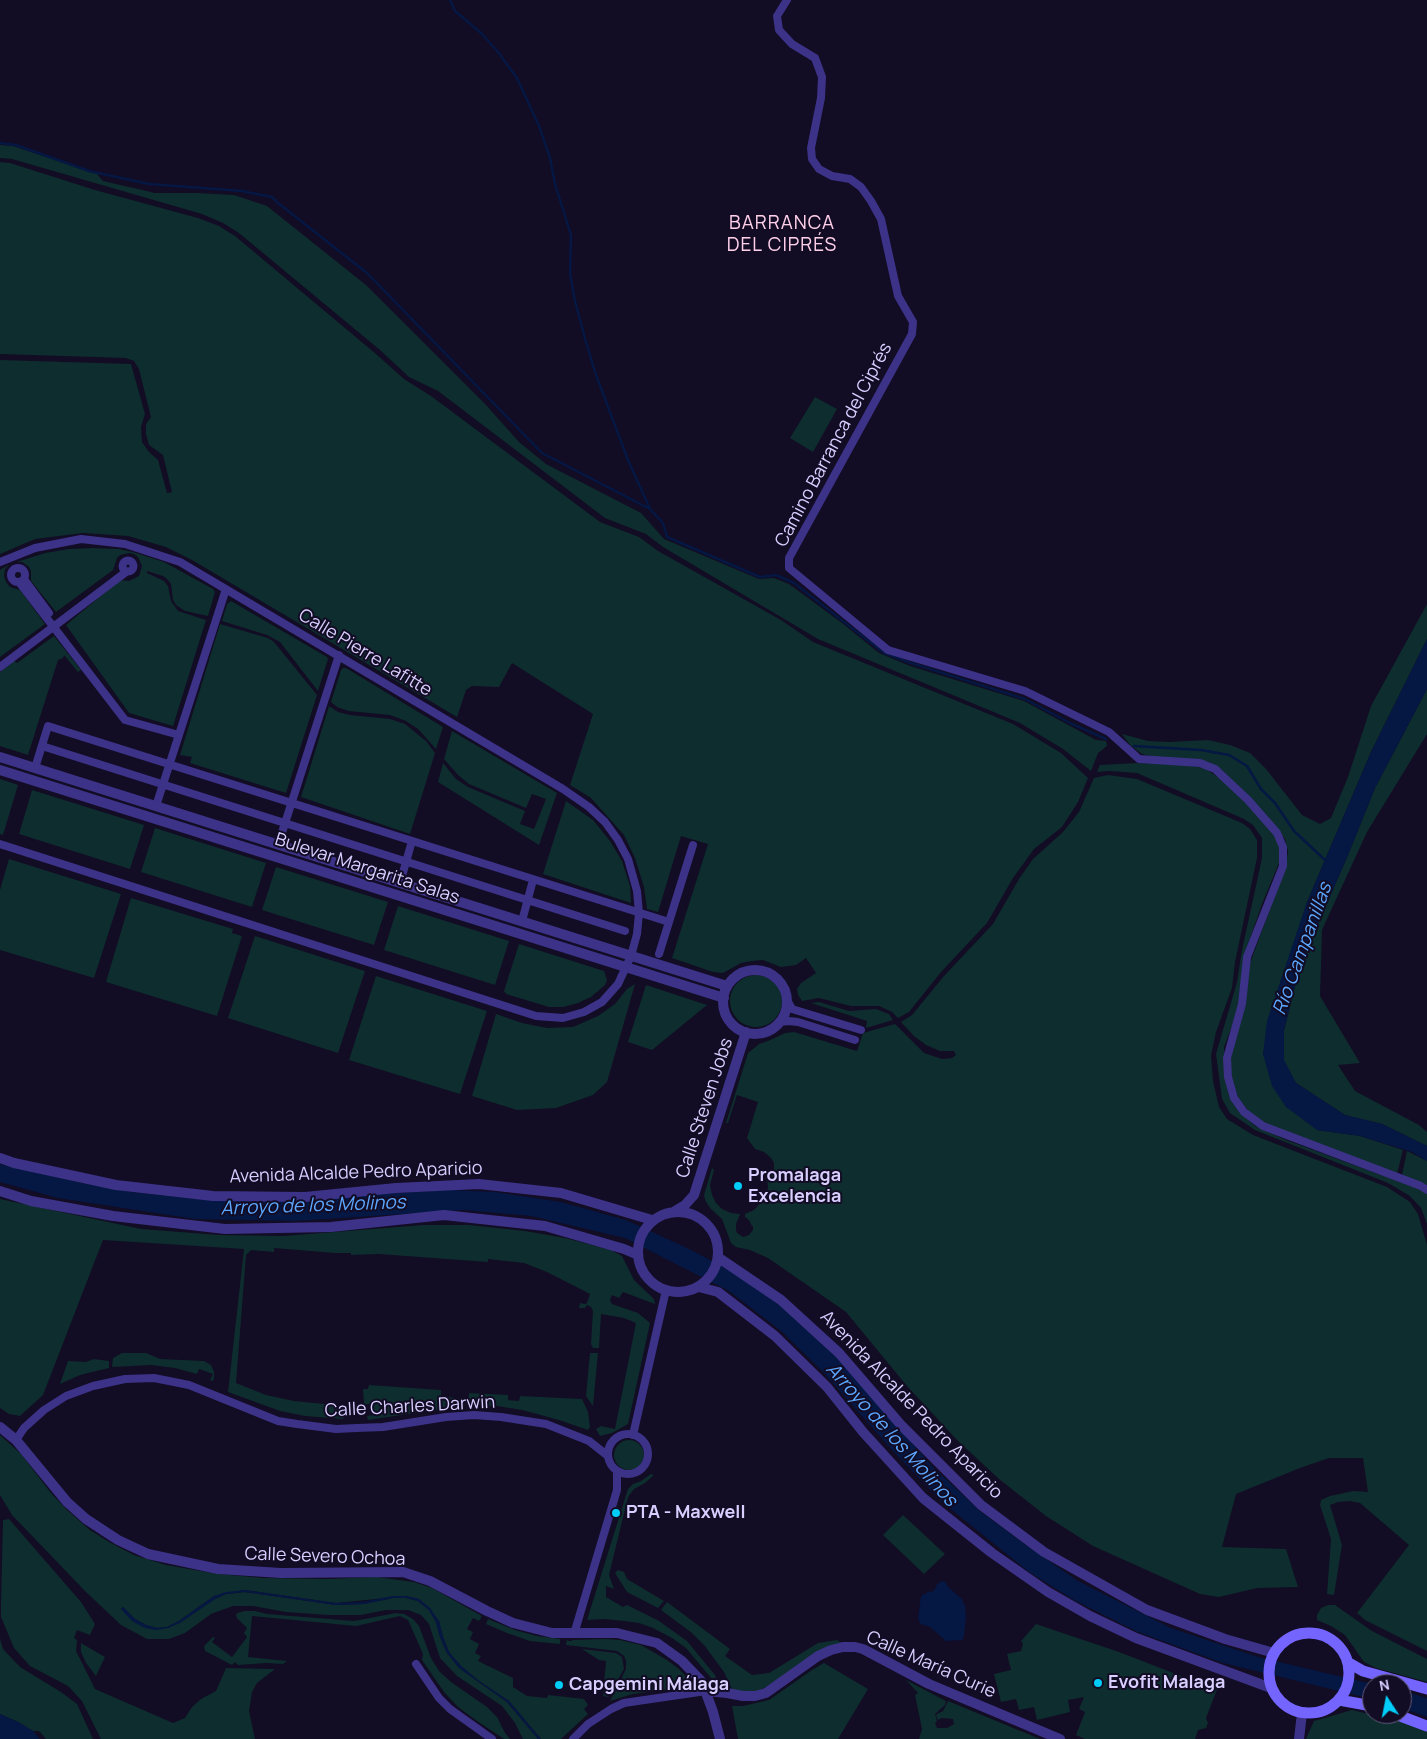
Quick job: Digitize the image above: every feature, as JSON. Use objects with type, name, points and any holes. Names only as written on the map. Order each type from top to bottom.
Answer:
[{"type":"main road","points":[[1308,1632],[1322,1634],[1334,1640],[1343,1650],[1349,1663],[1350,1676],[1347,1689],[1339,1700],[1328,1709],[1316,1713],[1302,1713],[1289,1708],[1278,1699],[1271,1688],[1269,1670],[1274,1653],[1282,1642],[1294,1635],[1308,1632]]},
{"type":"main road","points":[[1349,1663],[1363,1671],[1427,1689]]},
{"type":"main road","points":[[1339,1700],[1362,1704]]},
{"type":"main road","points":[[1412,1720],[1427,1726]]},
{"type":"street","name":"Camino Barranca del Ciprés","points":[[787,0],[777,16],[779,30],[792,44],[815,58],[822,77],[821,98],[811,148],[812,160],[819,170],[832,176],[850,180],[861,187],[871,201],[881,219],[898,296],[913,322],[912,334],[789,558],[789,568],[888,650],[1025,691],[1109,732],[1139,759],[1200,763],[1215,769],[1248,800],[1277,833],[1284,847],[1283,866],[1247,956],[1242,1004],[1226,1058],[1228,1077],[1234,1098],[1244,1112],[1263,1126],[1421,1186],[1427,1190]]},
{"type":"street","name":"Calle Pierre Lafitte","points":[[0,562],[35,548],[81,539],[125,544],[180,562],[563,789],[589,807],[605,822],[628,859],[637,891],[640,913],[631,956],[618,984],[602,1002],[584,1012],[563,1018],[536,1016],[0,844]]},
{"type":"street","points":[[0,662],[124,570]]},
{"type":"street","points":[[22,581],[125,720],[179,734]]},
{"type":"street","points":[[156,806],[226,589]]},
{"type":"street","points":[[0,667],[54,623]]},
{"type":"street","points":[[278,845],[339,655]]},
{"type":"street","points":[[35,768],[48,726],[669,922]]},
{"type":"street","name":"Bulevar Margarita Salas","points":[[42,746],[625,931]]},
{"type":"street","name":"Bulevar Margarita Salas","points":[[0,757],[727,986]]},
{"type":"street","name":"Bulevar Margarita Salas","points":[[0,770],[724,998]]},
{"type":"street","points":[[400,883],[412,841]]},
{"type":"street","points":[[660,954],[693,845]]},
{"type":"street","points":[[522,921],[533,880]]},
{"type":"street","points":[[763,970],[774,975],[785,988],[786,998],[788,1006],[785,1015],[772,1029],[763,1033],[746,1032],[738,1028],[728,1018],[724,1008],[727,986],[742,972],[763,970]]},
{"type":"street","points":[[786,998],[792,1008],[861,1030]]},
{"type":"street","points":[[779,1022],[798,1022],[855,1040]]},
{"type":"street","name":"Calle Steven Jobs","points":[[674,1212],[685,1205],[694,1195],[746,1032]]},
{"type":"street","name":"Avenida Alcalde Pedro Aparicio","points":[[0,1158],[14,1163],[116,1185],[213,1196],[305,1197],[396,1188],[479,1184],[561,1193],[652,1220]]},
{"type":"street","points":[[0,1191],[31,1201],[113,1216],[225,1229],[330,1227],[444,1215],[545,1226],[624,1249],[638,1255]]},
{"type":"street","name":"Calle Steven Jobs","points":[[694,1195],[696,1211],[702,1218]]},
{"type":"street","points":[[674,1212],[688,1212],[702,1218],[716,1235],[719,1258],[715,1269],[699,1287],[687,1292],[670,1292],[656,1286],[644,1273],[638,1255],[638,1244],[642,1232],[652,1220],[662,1214],[674,1212]]},
{"type":"street","name":"Avenida Alcalde Pedro Aparicio","points":[[719,1258],[781,1300],[839,1353],[901,1425],[981,1505],[1044,1552],[1147,1610],[1225,1639],[1274,1653]]},
{"type":"street","points":[[699,1287],[718,1292],[775,1336],[827,1388],[863,1432],[923,1498],[992,1553],[1048,1592],[1090,1616],[1136,1638],[1271,1688]]},
{"type":"street","points":[[633,1435],[666,1290]]},
{"type":"street","name":"Calle Charles Darwin","points":[[16,1440],[24,1428],[44,1410],[66,1396],[93,1386],[125,1379],[154,1378],[189,1385],[278,1420],[297,1424],[336,1429],[383,1427],[446,1417],[474,1415],[501,1417],[546,1424],[589,1441],[608,1456]]},
{"type":"street","name":"Calle Severo Ochoa","points":[[0,1426],[16,1440],[62,1496],[86,1519],[118,1540],[148,1554],[218,1569],[281,1573],[403,1572],[430,1580],[513,1623],[552,1632],[574,1634],[616,1633],[657,1643],[682,1661],[702,1682],[720,1739]]},
{"type":"street","points":[[625,1434],[633,1435],[640,1438],[646,1444],[649,1452],[648,1460],[638,1472],[622,1474],[612,1467],[608,1456],[612,1442],[625,1434]]},
{"type":"street","name":"Calle Charles Darwin","points":[[589,1441],[612,1442]]},
{"type":"street","points":[[574,1634],[617,1490],[617,1471]]},
{"type":"street","points":[[617,1490],[630,1474]]},
{"type":"street","name":"Calle María Curie","points":[[706,1691],[742,1696],[755,1696],[766,1693],[818,1656],[843,1647],[863,1648],[929,1684],[1060,1739]]},
{"type":"street","points":[[416,1664],[439,1698],[450,1709],[492,1739]]},
{"type":"street","points":[[573,1739],[588,1724],[624,1703],[706,1691]]},
{"type":"street","points":[[1299,1739],[1302,1713]]},
{"type":"green space","points":[[0,145],[13,146],[97,174],[103,181],[155,193],[234,195],[267,206],[366,285],[486,405],[519,442],[546,464],[641,513],[664,539],[759,579],[774,578],[789,584],[879,653],[910,666],[1024,701],[1096,740],[1106,741],[1107,746],[1098,753],[1091,771],[1063,749],[1020,723],[818,639],[663,547],[646,534],[605,518],[438,391],[409,377],[380,350],[239,233],[223,223],[202,214],[12,159],[0,158]]},
{"type":"green space","points":[[0,162],[10,163],[95,190],[198,218],[219,226],[235,236],[404,379],[431,396],[600,522],[639,537],[658,551],[781,620],[813,642],[1013,724],[1061,753],[1088,778],[1078,802],[1062,827],[1034,849],[1013,878],[987,923],[941,972],[909,1012],[898,1018],[892,1012],[879,1006],[851,1006],[819,998],[802,1001],[797,989],[801,983],[816,973],[806,958],[796,965],[781,967],[763,960],[752,961],[741,963],[723,973],[713,972],[672,958],[708,844],[681,836],[658,912],[647,909],[644,887],[635,858],[624,835],[591,798],[570,785],[593,714],[512,663],[499,687],[472,686],[466,690],[457,717],[192,560],[166,547],[128,536],[83,533],[35,539],[0,554],[0,360],[131,364],[145,414],[141,427],[142,442],[158,460],[167,493],[172,492],[163,455],[149,445],[146,424],[151,417],[139,369],[134,361],[126,358],[0,354]]},
{"type":"green space","points":[[815,397],[837,409],[813,452],[790,438]]},
{"type":"green space","points":[[92,548],[119,549],[164,562],[213,589],[215,592],[208,616],[185,611],[176,605],[173,600],[171,584],[167,579],[147,571],[147,573],[164,581],[168,586],[171,601],[178,611],[206,620],[173,726],[129,713],[66,625],[120,580],[129,581],[139,576],[142,566],[138,557],[129,553],[120,555],[113,570],[56,612],[31,581],[29,567],[22,562],[17,562],[45,553]]},
{"type":"green space","points":[[10,564],[5,569],[4,576],[6,582],[10,587],[20,590],[45,624],[0,657],[0,570]]},
{"type":"green space","points":[[231,601],[327,657],[318,691],[280,642],[267,635],[222,621],[227,604]]},
{"type":"green space","points":[[1427,604],[1427,639],[1371,752],[1307,902],[1263,1054],[1317,1130],[1360,1136],[1403,1150],[1397,1174],[1266,1125],[1252,1115],[1239,1099],[1232,1081],[1230,1061],[1244,1009],[1250,963],[1286,866],[1288,851],[1285,839],[1223,771],[1209,762],[1142,754],[1130,745],[1122,734],[1148,741],[1208,740],[1230,745],[1250,753],[1266,769],[1302,815],[1320,824],[1331,818],[1348,777],[1371,706]]},
{"type":"green space","points":[[220,624],[268,638],[274,642],[317,695],[286,793],[190,763],[192,757],[180,755]]},
{"type":"green space","points":[[54,636],[81,670],[78,672],[64,655],[63,658],[58,660],[28,755],[0,746],[0,672],[14,661],[17,663]]},
{"type":"green space","points":[[343,668],[346,668],[443,727],[436,749],[418,729],[406,721],[390,715],[349,711],[337,707],[331,702]]},
{"type":"green space","points":[[1427,689],[1427,734],[1367,832],[1322,930],[1320,996],[1360,1063],[1338,1065],[1355,1091],[1419,1125],[1427,1132],[1427,1146],[1382,1124],[1345,1115],[1296,1083],[1284,1061],[1284,1031],[1295,986],[1307,949],[1375,788]]},
{"type":"green space","points":[[329,706],[338,712],[350,715],[390,719],[405,724],[426,741],[435,753],[410,834],[301,797]]},
{"type":"green space","points":[[452,731],[557,793],[539,845],[438,782],[443,763],[456,779],[468,787],[525,811],[520,824],[534,829],[546,799],[532,794],[526,808],[469,784],[444,759]]},
{"type":"green space","points":[[1137,763],[1186,765],[1204,768],[1226,782],[1257,814],[1274,835],[1280,848],[1279,863],[1245,953],[1239,1001],[1224,1047],[1225,1078],[1244,1116],[1255,1126],[1286,1140],[1422,1190],[1427,1194],[1427,1224],[1421,1208],[1410,1196],[1388,1183],[1255,1130],[1230,1113],[1222,1099],[1216,1054],[1237,982],[1262,858],[1262,838],[1253,825],[1244,819],[1137,773],[1097,772],[1100,765]]},
{"type":"green space","points":[[1108,775],[1137,779],[1242,823],[1250,829],[1257,840],[1257,858],[1235,962],[1232,988],[1216,1032],[1211,1056],[1213,1081],[1219,1107],[1227,1119],[1253,1135],[1387,1187],[1410,1202],[1418,1214],[1427,1245],[1427,1651],[1365,1620],[1357,1613],[1409,1545],[1360,1503],[1350,1501],[1330,1505],[1342,1545],[1334,1595],[1327,1594],[1331,1539],[1320,1505],[1321,1500],[1353,1491],[1368,1492],[1363,1458],[1329,1458],[1236,1494],[1222,1547],[1286,1549],[1298,1587],[1257,1588],[1219,1597],[1200,1594],[1093,1546],[1046,1516],[999,1479],[958,1441],[907,1386],[846,1312],[768,1258],[750,1250],[736,1247],[731,1243],[722,1219],[710,1208],[705,1200],[704,1195],[712,1168],[714,1170],[710,1185],[712,1195],[722,1209],[740,1214],[736,1230],[743,1237],[749,1235],[753,1230],[753,1226],[745,1217],[745,1214],[754,1210],[766,1197],[767,1178],[772,1174],[774,1163],[764,1152],[755,1149],[747,1138],[758,1102],[737,1095],[728,1123],[726,1123],[748,1053],[759,1044],[785,1033],[794,1032],[857,1051],[863,1033],[895,1024],[924,1053],[942,1059],[952,1058],[956,1055],[954,1051],[940,1051],[926,1045],[914,1036],[901,1022],[912,1015],[944,976],[993,924],[1033,859],[1063,832],[1079,812],[1094,778]]},
{"type":"green space","points":[[0,779],[18,785],[3,835],[0,834]]},
{"type":"green space","points":[[32,790],[144,825],[130,869],[19,834]]},
{"type":"green space","points":[[566,801],[593,820],[610,841],[622,861],[630,886],[631,903],[543,874]]},
{"type":"green space","points":[[155,828],[266,863],[252,907],[141,872]]},
{"type":"green space","points":[[9,859],[121,894],[94,978],[0,950],[0,890]]},
{"type":"green space","points":[[276,867],[388,902],[374,945],[262,910]]},
{"type":"green space","points":[[131,898],[233,929],[232,933],[242,936],[217,1016],[106,982]]},
{"type":"green space","points":[[398,906],[509,941],[495,985],[384,950]]},
{"type":"green space","points":[[255,936],[365,971],[338,1053],[228,1018]]},
{"type":"green space","points":[[519,944],[604,971],[607,980],[605,985],[591,997],[563,1007],[549,1007],[506,994],[504,991]]},
{"type":"green space","points":[[756,975],[766,977],[774,983],[780,991],[782,1001],[780,1011],[774,1019],[766,1025],[756,1027],[746,1025],[738,1019],[732,1011],[730,1001],[732,991],[738,983],[746,977]]},
{"type":"green space","points":[[376,976],[487,1011],[460,1094],[349,1060]]},
{"type":"green space","points":[[635,984],[607,1082],[593,1095],[556,1108],[517,1110],[472,1096],[496,1014],[522,1023],[547,1028],[573,1027],[598,1016],[615,1004],[627,989]]},
{"type":"green space","points":[[646,985],[707,1005],[652,1050],[628,1042]]},
{"type":"green space","points":[[819,1002],[849,1011],[876,1009],[889,1014],[893,1020],[866,1028],[867,1021],[811,1003]]},
{"type":"green space","points":[[1407,1151],[1427,1161],[1427,1186],[1402,1175]]},
{"type":"green space","points":[[0,1199],[141,1229],[219,1235],[284,1236],[423,1225],[469,1225],[525,1231],[565,1238],[611,1250],[622,1256],[634,1280],[654,1299],[655,1304],[623,1292],[619,1298],[612,1295],[610,1300],[612,1304],[638,1313],[650,1323],[628,1424],[612,1433],[600,1436],[596,1429],[601,1426],[615,1429],[636,1323],[624,1318],[601,1314],[599,1348],[593,1348],[591,1344],[593,1311],[587,1305],[585,1308],[579,1308],[580,1303],[587,1303],[590,1294],[547,1272],[524,1263],[488,1259],[488,1262],[379,1254],[351,1255],[351,1253],[274,1248],[274,1252],[251,1250],[246,1255],[236,1383],[266,1395],[294,1401],[345,1406],[346,1413],[343,1419],[305,1416],[280,1411],[228,1392],[244,1249],[103,1240],[43,1395],[20,1416],[9,1414],[0,1408]]},
{"type":"green space","points":[[122,1353],[146,1353],[160,1359],[204,1361],[211,1365],[214,1372],[213,1381],[210,1380],[213,1374],[199,1369],[197,1374],[175,1368],[151,1365],[112,1367],[113,1358]]},
{"type":"green space","points":[[590,1353],[598,1353],[593,1406],[586,1396]]},
{"type":"green space","points":[[94,1359],[109,1361],[109,1368],[80,1375],[60,1384],[68,1361],[86,1362]]},
{"type":"green space","points":[[369,1385],[441,1390],[441,1396],[455,1398],[455,1407],[368,1420],[367,1416],[373,1415],[372,1404],[364,1404],[363,1389],[368,1389]]},
{"type":"green space","points":[[469,1393],[508,1395],[508,1400],[519,1401],[520,1396],[582,1399],[588,1412],[590,1427],[588,1430],[522,1410],[497,1406],[468,1406]]},
{"type":"green space","points":[[0,1435],[21,1454],[51,1493],[67,1510],[90,1530],[134,1555],[166,1565],[218,1574],[264,1578],[329,1579],[376,1577],[414,1582],[432,1588],[482,1616],[479,1621],[473,1618],[467,1629],[473,1632],[470,1639],[479,1644],[475,1653],[481,1656],[478,1661],[513,1678],[513,1687],[527,1696],[547,1698],[548,1695],[584,1699],[588,1705],[584,1709],[588,1714],[561,1739],[541,1739],[509,1701],[479,1681],[461,1666],[449,1652],[439,1621],[429,1610],[436,1622],[447,1653],[459,1668],[507,1702],[538,1739],[523,1739],[515,1723],[502,1706],[457,1676],[440,1658],[429,1624],[421,1615],[408,1610],[386,1610],[361,1615],[328,1615],[286,1612],[253,1606],[233,1606],[211,1614],[185,1633],[169,1639],[147,1639],[121,1625],[86,1592],[12,1515],[0,1495]],"holes":[[[245,1590],[336,1603],[406,1596],[419,1599],[429,1610],[418,1601],[406,1598],[393,1598],[364,1604],[336,1605],[245,1592],[226,1594],[168,1628],[157,1628],[167,1627],[179,1621],[214,1596]],[[123,1607],[135,1619],[157,1628],[145,1628],[121,1609]]]},
{"type":"green space","points":[[629,1440],[640,1444],[644,1455],[640,1466],[629,1470],[618,1466],[614,1455],[618,1444]]},
{"type":"green space","points":[[651,1474],[654,1475],[634,1489],[628,1497],[609,1575],[614,1589],[606,1586],[606,1597],[623,1607],[627,1605],[659,1621],[687,1641],[715,1675],[719,1685],[686,1648],[653,1628],[639,1623],[624,1621],[587,1620],[628,1489]]},
{"type":"green space","points":[[903,1515],[945,1554],[924,1574],[883,1535]]},
{"type":"green space","points":[[9,1519],[81,1602],[95,1624],[90,1635],[77,1630],[74,1638],[77,1640],[76,1651],[95,1689],[173,1723],[185,1718],[192,1707],[201,1699],[216,1691],[226,1668],[275,1669],[257,1683],[252,1692],[249,1711],[255,1739],[101,1739],[82,1701],[68,1686],[30,1666],[14,1648],[1,1617],[3,1520]]},
{"type":"green space","points":[[618,1570],[624,1572],[627,1579],[664,1601],[658,1608],[627,1592],[615,1573]]},
{"type":"green space","points":[[667,1602],[730,1649],[725,1656],[752,1675],[769,1673],[818,1643],[837,1640],[842,1643],[764,1688],[754,1692],[741,1692],[732,1689],[724,1672],[704,1645],[692,1633],[661,1610]]},
{"type":"green space","points":[[1335,1605],[1372,1631],[1427,1659],[1427,1682],[1412,1678],[1412,1674],[1398,1674],[1376,1668],[1364,1662],[1345,1635],[1317,1620],[1317,1615],[1321,1608]]},
{"type":"green space","points":[[245,1611],[354,1621],[396,1613],[404,1614],[413,1619],[419,1626],[431,1658],[439,1671],[451,1682],[487,1707],[497,1717],[510,1739],[504,1739],[477,1721],[458,1707],[444,1692],[422,1660],[423,1654],[408,1620],[400,1616],[356,1626],[252,1616],[248,1657],[287,1661],[283,1664],[238,1665],[235,1662],[232,1665],[205,1651],[204,1646],[213,1637],[215,1638],[212,1642],[232,1657],[247,1637],[244,1633],[247,1628],[236,1615]]},
{"type":"green space","points":[[488,1619],[515,1630],[537,1636],[560,1639],[560,1644],[530,1641],[486,1624]]},
{"type":"green space","name":"Evofit Malaga","points":[[1036,1624],[1119,1652],[1207,1686],[1218,1687],[1206,1718],[1208,1723],[1206,1728],[1198,1730],[1195,1739],[1085,1739],[1076,1735],[1085,1712],[1079,1709],[1084,1697],[1068,1700],[1070,1712],[1037,1720],[1034,1707],[1019,1710],[1016,1699],[1001,1702],[994,1674],[1011,1670],[1007,1654],[1021,1651],[1023,1644],[1021,1641]]},
{"type":"green space","points":[[0,1639],[3,1649],[20,1667],[77,1704],[93,1739],[46,1739],[39,1731],[33,1731],[0,1714]]},
{"type":"green space","points":[[567,1639],[568,1641],[620,1640],[641,1645],[667,1660],[690,1681],[686,1685],[675,1688],[633,1694],[610,1701],[626,1669],[624,1656],[617,1651],[566,1645]]},
{"type":"green space","points":[[81,1643],[105,1657],[96,1676],[86,1663],[81,1652]]},
{"type":"green space","points":[[582,1649],[616,1653],[622,1657],[624,1669],[608,1697],[603,1696],[606,1661],[599,1660]]},
{"type":"green space","points":[[824,1663],[868,1689],[838,1739],[738,1739],[732,1706],[743,1706],[769,1700]]},
{"type":"green space","points":[[906,1680],[946,1701],[945,1705],[935,1714],[937,1728],[947,1728],[954,1724],[953,1719],[942,1718],[938,1720],[936,1716],[943,1711],[948,1701],[1040,1739],[919,1739],[922,1729],[915,1695],[918,1693]]},
{"type":"green space","points":[[1352,1710],[1362,1712],[1362,1724],[1410,1724],[1427,1730],[1427,1739],[1306,1739],[1314,1721]]},
{"type":"water","name":"Río Campanillas","points":[[1427,639],[1427,689],[1375,788],[1307,949],[1284,1030],[1284,1060],[1296,1083],[1345,1115],[1382,1124],[1427,1146],[1427,1161],[1412,1152],[1360,1136],[1317,1130],[1286,1107],[1272,1086],[1263,1054],[1267,1021],[1307,902],[1371,752]]},
{"type":"water","name":"Arroyo de los Molinos","points":[[0,1164],[82,1183],[132,1192],[240,1201],[451,1190],[495,1192],[561,1202],[626,1220],[687,1248],[743,1277],[770,1297],[814,1334],[857,1379],[932,1466],[980,1511],[1078,1581],[1171,1628],[1258,1657],[1362,1682],[1362,1697],[1223,1663],[1138,1632],[1074,1600],[1029,1572],[942,1502],[892,1450],[823,1372],[781,1331],[729,1291],[625,1238],[531,1216],[464,1210],[296,1221],[195,1219],[58,1198],[0,1182]]},
{"type":"water","points":[[942,1581],[961,1598],[965,1606],[966,1617],[962,1640],[946,1641],[930,1627],[921,1624],[918,1619],[921,1596],[934,1591],[937,1584]]},
{"type":"water","points":[[245,1590],[336,1603],[363,1602],[392,1596],[406,1596],[419,1599],[430,1608],[439,1621],[449,1652],[461,1666],[479,1681],[509,1701],[541,1739],[538,1739],[507,1702],[459,1668],[447,1653],[436,1622],[429,1610],[418,1601],[406,1598],[393,1598],[364,1604],[336,1605],[245,1592],[226,1594],[215,1599],[180,1623],[168,1628],[156,1630],[145,1628],[132,1621],[121,1609],[123,1607],[135,1619],[146,1625],[157,1628],[167,1627],[179,1621],[214,1596],[226,1592]]},
{"type":"water","points":[[1412,1694],[1427,1698],[1427,1717],[1412,1712]]},
{"type":"water","points":[[0,1714],[33,1731],[40,1739],[0,1739]]},
{"type":"waterway","points":[[450,0],[455,11],[481,33],[517,78],[539,126],[550,158],[555,184],[571,235],[570,274],[586,342],[596,375],[628,460],[650,509]]},
{"type":"waterway","points":[[0,143],[16,145],[89,171],[149,184],[242,191],[272,197],[367,273],[542,453],[650,509],[663,523],[667,537],[760,577],[776,575],[794,583],[884,653],[1025,699],[1072,724],[1106,739]]},
{"type":"waterway","points":[[1134,746],[1201,750],[1229,755],[1247,766],[1261,789],[1275,803],[1294,831],[1326,861]]},
{"type":"place","name":"Promalaga Excelencia","points":[[738,1186]]},
{"type":"place","name":"PTA - Maxwell","points":[[616,1513]]},
{"type":"place","name":"Evofit Malaga","points":[[1098,1683]]},
{"type":"place","name":"Capgemini Málaga","points":[[559,1685]]},
{"type":"district","name":"BARRANCA DEL CIPRÉS","points":[[782,235]]}]
